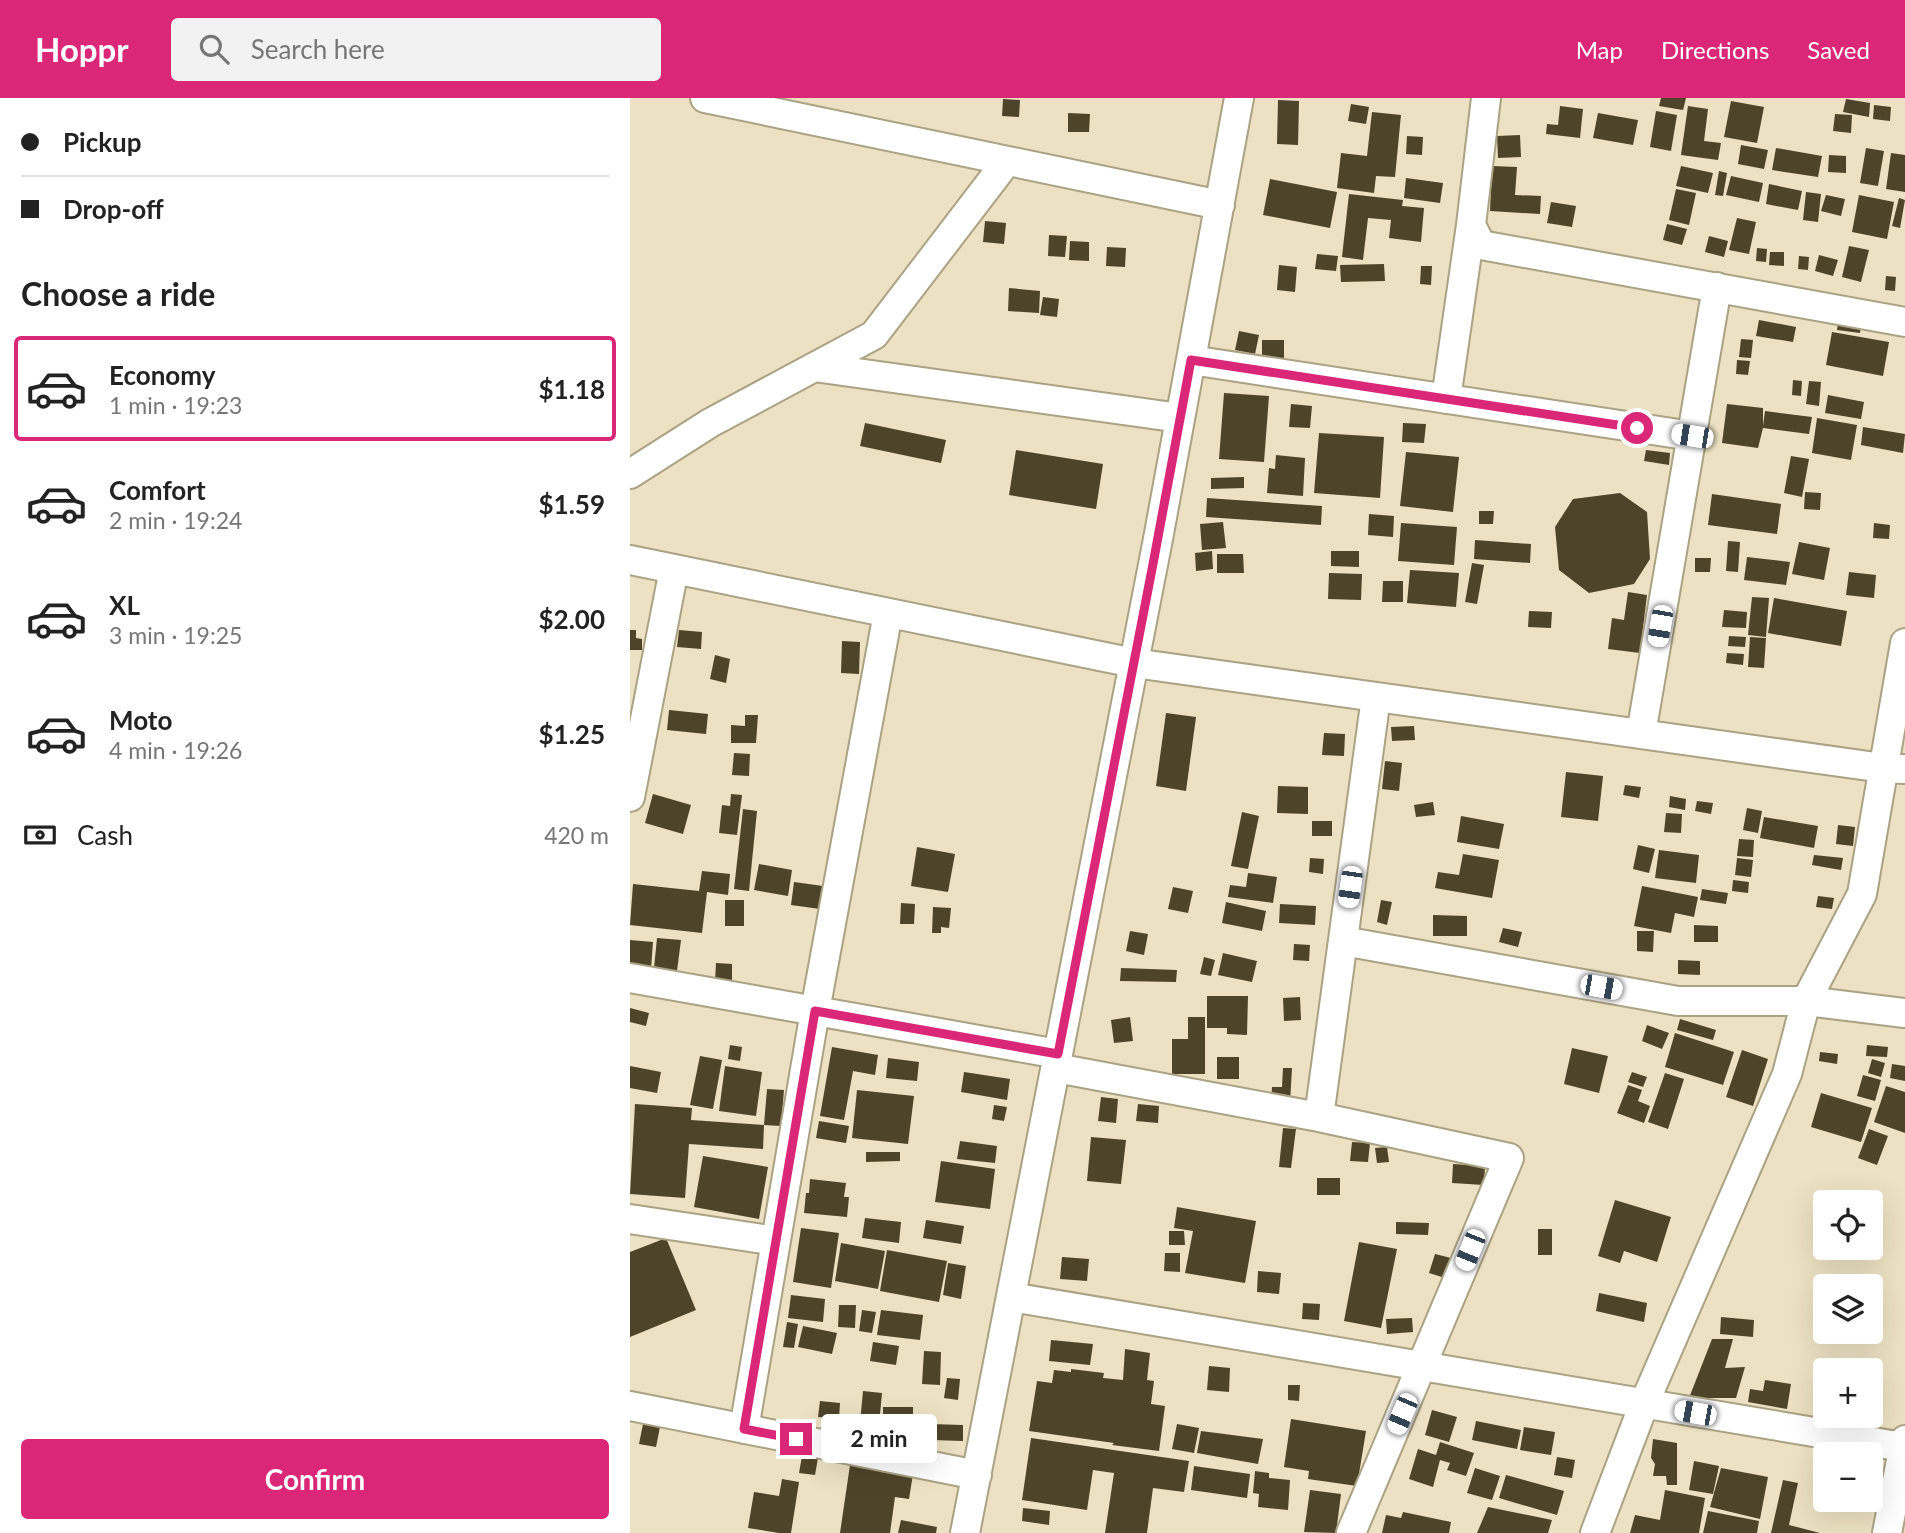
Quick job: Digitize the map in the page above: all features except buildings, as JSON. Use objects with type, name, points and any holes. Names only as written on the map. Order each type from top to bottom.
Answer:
[{"type":"street","points":[[705,98],[1220,205]]},
{"type":"street","points":[[965,1533],[1181,418],[1240,98]]},
{"type":"street","points":[[1446,399],[1486,98]]},
{"type":"street","points":[[630,474],[710,423],[874,335],[1007,161]]},
{"type":"street","points":[[1471,225],[1481,245],[1905,322]]},
{"type":"street","points":[[1641,734],[1717,287]]},
{"type":"street","points":[[1191,360],[1692,436]]},
{"type":"street","points":[[814,367],[1181,418]]},
{"type":"street","points":[[630,560],[1134,663],[1894,768]]},
{"type":"street","points":[[630,797],[674,569]]},
{"type":"street","points":[[744,1429],[815,1011],[888,613]]},
{"type":"street","points":[[1595,1533],[1644,1404],[1787,1073],[1806,1001],[1863,894],[1894,768],[1905,643]]},
{"type":"street","points":[[1319,1117],[1376,697]]},
{"type":"street","points":[[1343,942],[1678,1000],[1806,1001],[1905,1013]]},
{"type":"street","points":[[630,978],[815,1011],[1509,1158],[1351,1533]]},
{"type":"street","points":[[630,1219],[776,1241]]},
{"type":"street","points":[[1011,1297],[1644,1404],[1904,1444],[1887,1533]]},
{"type":"street","points":[[630,1406],[976,1475]]},
{"type":"route","points":[[796,1439],[744,1429],[815,1011],[1058,1054],[1191,360],[1637,428]]}]
